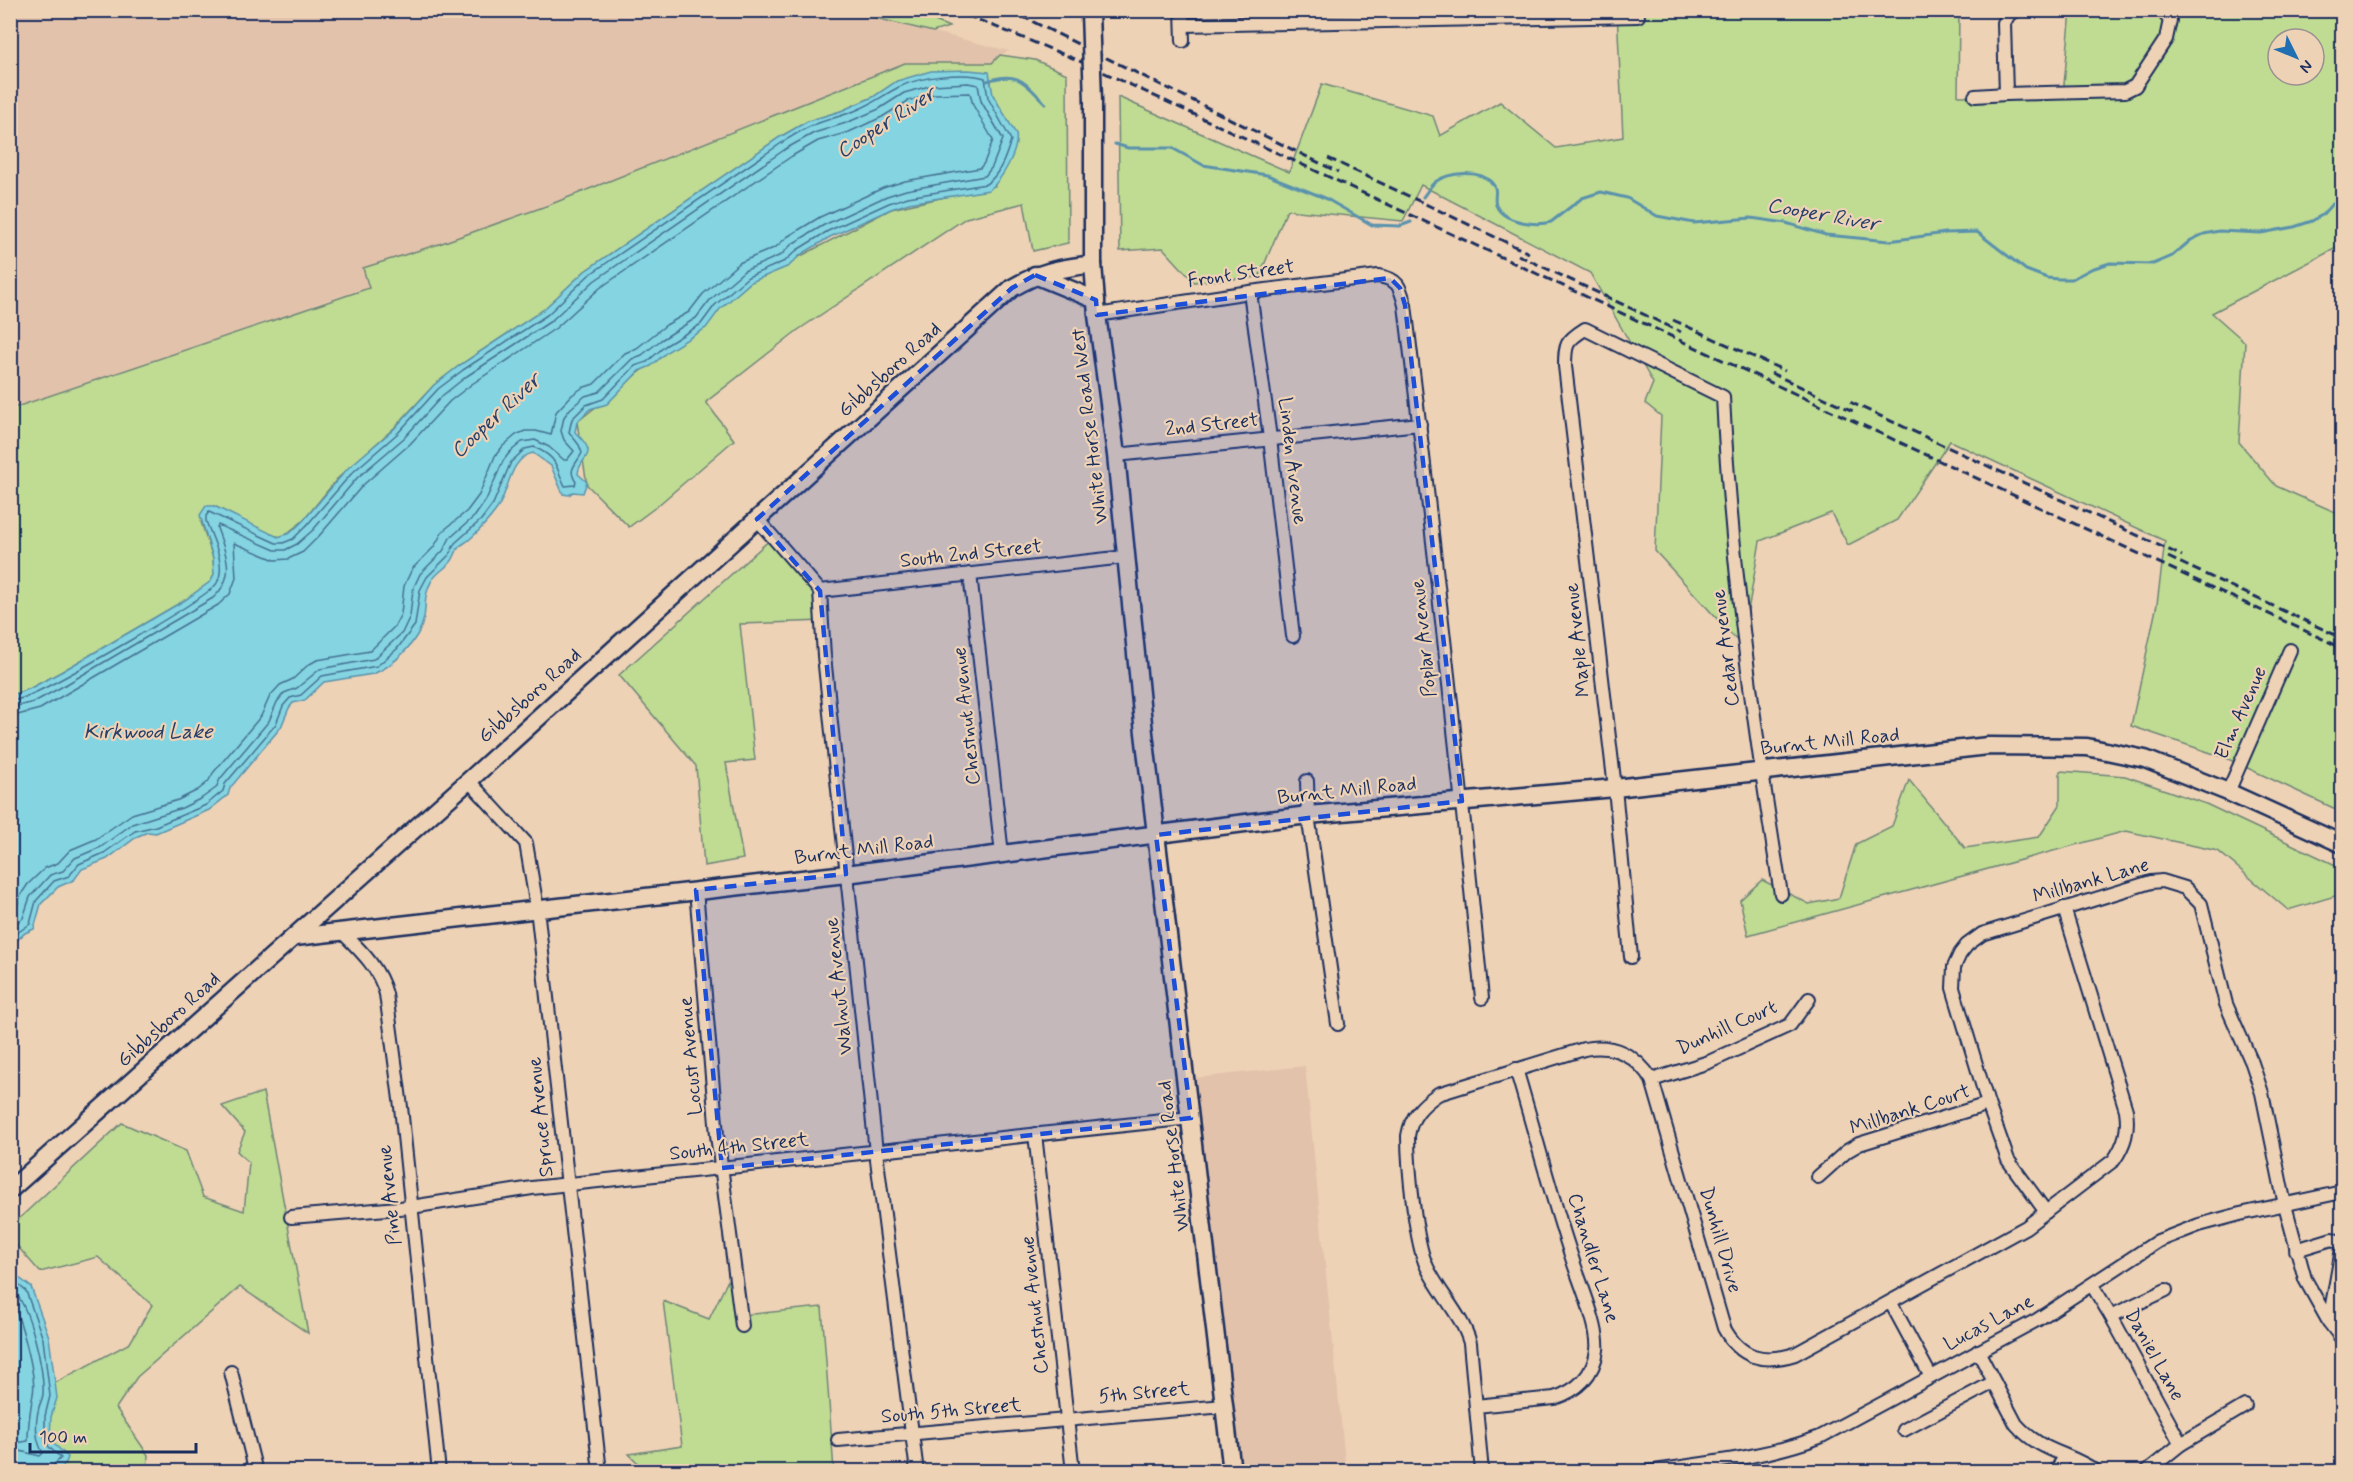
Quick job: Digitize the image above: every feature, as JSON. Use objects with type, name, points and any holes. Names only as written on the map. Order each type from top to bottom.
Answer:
[{"type":"main road","name":"White Horse Road West","points":[[1090,11],[1094,264],[1097,307],[1116,455],[1156,835]]},
{"type":"main road","name":"Gibbsboro Road","points":[[10,1190],[295,936],[1012,288],[1035,274],[1094,264]]},
{"type":"main road","points":[[1035,274],[1097,307]]},
{"type":"main road","name":"Burnt Mill Road","points":[[295,936],[846,874],[1308,815],[1615,788],[1988,746],[2086,747],[2145,759],[2228,792],[2343,844]]},
{"type":"main road","name":"White Horse Road","points":[[1156,835],[1232,1472]]},
{"type":"street","points":[[1182,10],[1183,40]]},
{"type":"street","points":[[2006,94],[2004,23],[2009,14],[2018,10]]},
{"type":"street","points":[[1975,96],[2125,91],[2135,86],[2166,39],[2170,20],[2161,10]]},
{"type":"street","points":[[1183,25],[1330,16],[1638,16]]},
{"type":"street","name":"Front Street","points":[[1097,307],[1250,292],[1378,276],[1390,278]]},
{"type":"street","name":"Poplar Avenue","points":[[1390,278],[1400,288],[1405,304],[1462,801],[1482,998]]},
{"type":"street","name":"Linden Avenue","points":[[1250,292],[1293,636]]},
{"type":"street","name":"Cedar Avenue","points":[[1585,329],[1723,397],[1735,554],[1760,771],[1781,894]]},
{"type":"street","name":"Maple Avenue","points":[[1585,329],[1566,344],[1565,366],[1615,788],[1631,957]]},
{"type":"street","name":"2nd Street","points":[[1116,455],[1420,424]]},
{"type":"street","points":[[757,519],[820,591]]},
{"type":"street","name":"South 2nd Street","points":[[820,591],[1125,556]]},
{"type":"street","name":"Chestnut Avenue","points":[[970,574],[1002,854]]},
{"type":"street","name":"Walnut Avenue","points":[[820,591],[824,656],[876,1152],[916,1472]]},
{"type":"street","name":"Elm Avenue","points":[[2228,792],[2290,650]]},
{"type":"street","name":"Spruce Avenue","points":[[468,780],[526,843],[537,909],[600,1472]]},
{"type":"street","points":[[1307,781],[1308,815],[1338,1024]]},
{"type":"street","name":"Millbank Lane","points":[[2046,1212],[2008,1160],[1988,1104],[1953,988],[1954,967],[1967,945],[1982,934],[2151,882],[2172,883],[2185,888],[2195,896],[2205,915],[2226,1004],[2257,1076],[2285,1205],[2305,1279],[2329,1322],[2343,1339]]},
{"type":"street","name":"Locust Avenue","points":[[696,890],[722,1168],[742,1326]]},
{"type":"street","name":"Dunhill Drive","points":[[1482,1472],[1467,1334],[1423,1258],[1416,1219],[1408,1136],[1410,1124],[1428,1101],[1438,1094],[1573,1051],[1611,1047],[1636,1060],[1652,1080],[1692,1211],[1720,1316],[1730,1338],[1737,1346],[1759,1358],[1772,1360],[1784,1358],[1891,1303],[2026,1227],[2114,1160],[2126,1138],[2128,1122],[2064,908]]},
{"type":"street","name":"Pine Avenue","points":[[341,931],[370,959],[382,980],[386,994],[401,1107],[439,1472]]},
{"type":"street","name":"Dunhill Court","points":[[1652,1080],[1709,1062],[1790,1025],[1809,999]]},
{"type":"street","name":"Chandler Lane","points":[[1476,1406],[1566,1395],[1584,1381],[1594,1363],[1597,1349],[1598,1340],[1516,1070]]},
{"type":"street","name":"Millbank Court","points":[[1818,1177],[1858,1144],[1988,1104]]},
{"type":"street","name":"South 4th Street","points":[[291,1216],[411,1207],[568,1184],[1191,1118]]},
{"type":"street","name":"Chestnut Avenue","points":[[1035,1134],[1073,1472]]},
{"type":"street","name":"Lucas Lane","points":[[1647,1472],[1759,1456],[1792,1448],[1837,1428],[2037,1320],[2140,1251],[2174,1233],[2240,1214],[2343,1192]]},
{"type":"street","points":[[2296,1250],[2332,1239],[2343,1243]]},
{"type":"street","points":[[2329,1322],[2343,1249]]},
{"type":"street","name":"Daniel Lane","points":[[2092,1285],[2181,1444]]},
{"type":"street","points":[[2111,1316],[2166,1290]]},
{"type":"street","points":[[1891,1303],[1931,1377]]},
{"type":"street","points":[[1978,1351],[2016,1424],[2024,1434],[2097,1472]]},
{"type":"street","points":[[231,1372],[256,1472]]},
{"type":"street","points":[[1904,1430],[1994,1382]]},
{"type":"street","name":"5th Street","points":[[1067,1420],[1224,1406]]},
{"type":"street","points":[[2148,1471],[2181,1444],[2245,1406]]},
{"type":"street","name":"South 5th Street","points":[[838,1440],[1067,1420]]},
{"type":"street","points":[[2055,1472],[2065,1457]]},
{"type":"highlighted area","points":[[1035,275],[1096,300],[1097,315],[1390,278],[1400,288],[1405,305],[1462,801],[1156,835],[1191,1118],[722,1168],[696,890],[846,874],[820,591],[757,519],[1012,288]]},
{"type":"shaded area","points":[[847,10],[1009,51],[1000,55],[992,63],[905,63],[549,205],[364,268],[370,287],[11,409],[10,11]]},
{"type":"shaded area","points":[[1305,1066],[1346,1471],[1232,1471],[1186,1079]]},
{"type":"green space","points":[[847,11],[912,11],[949,27],[933,32]]},
{"type":"green space","points":[[1617,11],[1959,11],[1958,96],[2063,95],[2071,11],[2342,11],[2342,245],[2212,313],[2245,342],[2239,442],[2276,486],[2342,515],[2342,812],[2226,758],[2131,726],[2157,604],[2165,541],[1950,441],[1897,520],[1848,545],[1831,513],[1760,541],[1742,646],[1655,551],[1661,416],[1645,403],[1653,383],[1590,273],[1421,185],[1403,221],[1287,210],[1259,277],[1194,282],[1163,248],[1120,251],[1118,97],[1289,172],[1322,84],[1433,116],[1440,136],[1500,102],[1556,148],[1623,137]]},
{"type":"green space","points":[[1000,55],[1035,60],[1067,74],[1068,243],[1033,251],[1024,203],[966,218],[798,330],[706,402],[734,440],[656,507],[629,527],[587,485],[577,422],[751,282],[891,209],[995,186],[991,80],[897,81],[873,97],[841,111],[808,121],[780,137],[585,271],[543,310],[434,385],[394,428],[337,479],[303,521],[282,537],[271,535],[214,506],[201,522],[213,558],[212,581],[185,600],[61,672],[29,689],[11,695],[10,409],[369,288],[363,268],[549,205],[905,63],[992,63]]},
{"type":"green space","points":[[773,537],[816,586],[823,621],[740,624],[755,760],[726,763],[743,859],[704,866],[696,766],[619,675]]},
{"type":"green space","points":[[2060,771],[2125,776],[2206,804],[2342,868],[2342,894],[2288,910],[2218,851],[2126,831],[1748,935],[1740,900],[1762,880],[1809,904],[1839,898],[1856,844],[1892,826],[1909,780],[1965,848],[2039,837],[2060,805]]},
{"type":"green space","points":[[263,1092],[308,1333],[240,1287],[137,1377],[116,1408],[148,1455],[147,1471],[11,1471],[31,1287],[55,1383],[130,1343],[152,1305],[98,1257],[40,1272],[11,1239],[11,1226],[122,1123],[186,1151],[203,1197],[244,1211],[249,1163],[237,1151],[245,1132],[222,1106]]},
{"type":"green space","points":[[730,1276],[743,1315],[822,1307],[834,1471],[646,1471],[629,1454],[682,1446],[663,1301],[709,1319]]},
{"type":"water","name":"Kirkwood Lake","points":[[931,71],[989,72],[993,95],[1016,134],[1012,156],[999,179],[989,190],[909,203],[891,209],[830,237],[800,255],[789,266],[751,282],[720,309],[706,328],[668,351],[651,366],[639,371],[607,404],[590,409],[577,422],[575,432],[583,440],[588,452],[578,474],[587,482],[583,493],[563,494],[551,466],[533,453],[525,456],[514,468],[501,502],[494,513],[474,536],[459,547],[452,561],[433,579],[427,591],[421,627],[411,644],[397,659],[373,674],[324,682],[305,700],[293,703],[281,727],[230,788],[228,795],[209,810],[156,833],[148,832],[138,836],[107,859],[82,869],[74,880],[58,887],[41,904],[34,929],[25,933],[11,946],[11,695],[29,689],[61,672],[185,600],[211,581],[214,574],[213,558],[200,515],[206,506],[214,506],[278,537],[290,533],[348,468],[394,429],[434,385],[543,310],[585,271],[780,137],[808,121],[841,111],[873,97],[897,81]]},
{"type":"water","points":[[10,1271],[31,1287],[49,1337],[57,1398],[51,1417],[50,1437],[68,1457],[65,1464],[54,1470],[40,1470],[20,1465],[11,1471]]},
{"type":"waterway","name":"Cooper River","points":[[987,81],[1007,77],[1015,78],[1027,85],[1046,104]]},
{"type":"waterway","name":"Cooper River","points":[[1115,144],[1128,148],[1172,148],[1203,165],[1267,175],[1325,198],[1372,225],[1400,226],[1411,222]]},
{"type":"waterway","name":"Cooper River","points":[[1423,197],[1433,184],[1441,179],[1456,174],[1472,174],[1492,183],[1496,191],[1496,205],[1506,216],[1521,222],[1537,224],[1551,222],[1582,198],[1601,192],[1627,198],[1657,216],[1694,223],[1751,218],[1786,223],[1826,235],[1889,241],[1945,233],[1977,232],[2026,270],[2047,278],[2059,279],[2072,279],[2091,269],[2110,263],[2153,264],[2172,256],[2191,240],[2204,234],[2219,231],[2261,233],[2294,227],[2312,221],[2342,199]]},
{"type":"railway","points":[[954,10],[1075,59],[2342,648]]},
{"type":"railway","points":[[1009,10],[1338,172]]},
{"type":"railway","points":[[1328,158],[1529,253]]},
{"type":"railway","points":[[1518,255],[1681,332]]},
{"type":"railway","points":[[1673,320],[1785,371]]},
{"type":"railway","points":[[1771,373],[1855,412]]},
{"type":"railway","points":[[1850,402],[2182,556]]},
{"type":"railway","points":[[2168,557],[2342,638]]}]
